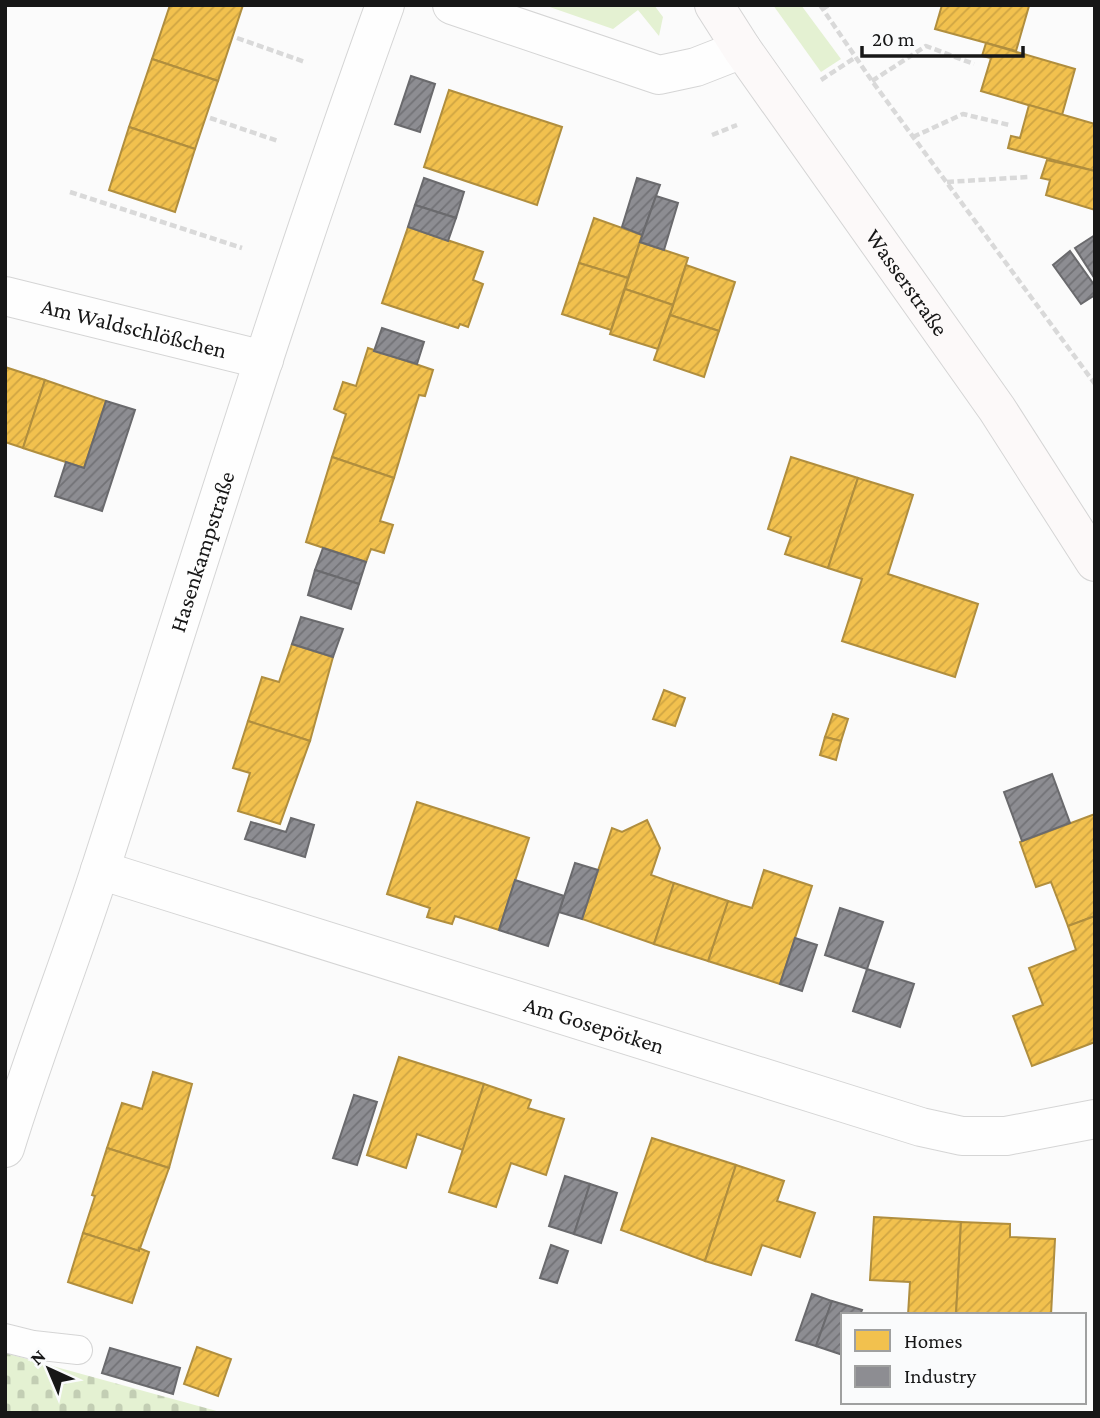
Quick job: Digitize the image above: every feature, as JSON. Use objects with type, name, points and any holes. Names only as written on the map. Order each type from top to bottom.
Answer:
[{"type":"main road","name":"Wasserstraße","points":[[714,5],[742,49],[997,409],[1095,562]]},
{"type":"street","name":"Hasenkampstraße","points":[[5,1148],[13,1095],[100,870],[264,360],[384,5]]},
{"type":"street","points":[[452,5],[659,75],[696,67],[742,49]]},
{"type":"street","name":"Am Waldschlößchen","points":[[5,296],[264,360]]},
{"type":"street","name":"Am Gosepötken","points":[[100,870],[921,1128],[962,1136],[1006,1136],[1095,1119]]},
{"type":"lane","points":[[5,1338],[33,1345],[78,1350]]},
{"type":"path","points":[[829,5],[821,7],[872,81],[1095,384]]},
{"type":"path","points":[[237,38],[305,62]]},
{"type":"path","points":[[872,81],[926,46],[974,64]]},
{"type":"path","points":[[819,82],[856,57]]},
{"type":"path","points":[[913,137],[963,114],[1009,125]]},
{"type":"path","points":[[210,118],[278,141]]},
{"type":"path","points":[[712,135],[732,127]]},
{"type":"path","points":[[947,182],[1028,177]]},
{"type":"path","points":[[70,192],[242,248]]},
{"type":"green space","points":[[544,5],[654,5],[663,17],[659,36],[638,10],[613,29]]},
{"type":"green space","points":[[773,5],[801,5],[841,59],[821,72]]},
{"type":"green space","points":[[5,1353],[224,1413],[5,1413]]},
{"type":"building: Homes","points":[[170,5],[243,5],[218,81],[152,59]]},
{"type":"building: Homes","points":[[942,5],[1029,6],[1016,51],[935,29]]},
{"type":"building: Homes","points":[[986,43],[1075,69],[1062,115],[981,91],[991,58],[982,56]]},
{"type":"building: Homes","points":[[152,59],[218,81],[195,149],[129,127]]},
{"type":"building: Homes","points":[[449,90],[562,127],[537,205],[424,167]]},
{"type":"building: Homes","points":[[1029,105],[1095,124],[1095,171],[1008,148],[1011,136],[1020,138]]},
{"type":"building: Homes","points":[[129,127],[195,149],[175,212],[109,190]]},
{"type":"building: Homes","points":[[1047,160],[1095,171],[1095,210],[1046,195],[1050,180],[1041,178]]},
{"type":"building: Homes","points":[[594,218],[642,235],[628,278],[579,263]]},
{"type":"building: Homes","points":[[408,227],[483,252],[473,280],[483,284],[468,327],[460,324],[458,328],[382,303]]},
{"type":"building: Homes","points":[[640,242],[688,258],[673,305],[625,289]]},
{"type":"building: Homes","points":[[579,263],[628,278],[611,330],[562,314]]},
{"type":"building: Homes","points":[[686,265],[735,282],[719,331],[670,315]]},
{"type":"building: Homes","points":[[625,289],[673,305],[658,349],[610,334]]},
{"type":"building: Homes","points":[[670,315],[719,331],[704,377],[654,360]]},
{"type":"building: Homes","points":[[368,348],[433,370],[425,396],[419,395],[394,478],[332,457],[346,414],[334,409],[343,382],[356,386]]},
{"type":"building: Homes","points":[[5,367],[45,380],[23,448],[5,442]]},
{"type":"building: Homes","points":[[45,380],[106,401],[84,468],[23,448]]},
{"type":"building: Homes","points":[[332,457],[394,478],[380,521],[393,525],[384,553],[371,549],[366,562],[306,542]]},
{"type":"building: Homes","points":[[791,457],[858,478],[828,568],[785,554],[791,537],[768,529]]},
{"type":"building: Homes","points":[[858,478],[913,495],[888,574],[978,604],[955,677],[842,641],[862,579],[828,568]]},
{"type":"building: Homes","points":[[292,644],[333,657],[310,741],[248,721],[262,677],[279,682]]},
{"type":"building: Homes","points":[[664,690],[685,698],[675,726],[653,719]]},
{"type":"building: Homes","points":[[833,714],[848,719],[841,741],[825,737]]},
{"type":"building: Homes","points":[[248,721],[310,741],[280,824],[238,811],[250,773],[233,768]]},
{"type":"building: Homes","points":[[825,737],[841,741],[836,760],[820,755]]},
{"type":"building: Homes","points":[[417,802],[529,838],[499,930],[455,916],[452,924],[427,917],[430,908],[387,894]]},
{"type":"building: Homes","points":[[1095,814],[1095,916],[1068,926],[1051,882],[1036,887],[1020,842]]},
{"type":"building: Homes","points":[[647,820],[660,848],[651,875],[674,883],[654,944],[582,919],[612,828],[622,832]]},
{"type":"building: Homes","points":[[764,870],[812,886],[780,984],[708,961],[728,901],[752,908]]},
{"type":"building: Homes","points":[[674,883],[728,901],[708,961],[654,944]]},
{"type":"building: Homes","points":[[1095,916],[1095,1042],[1032,1066],[1013,1016],[1043,1005],[1029,968],[1076,950],[1068,926]]},
{"type":"building: Homes","points":[[399,1057],[484,1084],[463,1150],[417,1134],[406,1168],[367,1155]]},
{"type":"building: Homes","points":[[153,1072],[192,1084],[169,1168],[107,1148],[122,1103],[142,1109]]},
{"type":"building: Homes","points":[[484,1084],[531,1100],[528,1108],[564,1119],[546,1175],[511,1163],[496,1207],[449,1192]]},
{"type":"building: Homes","points":[[652,1138],[736,1165],[705,1261],[621,1230]]},
{"type":"building: Homes","points":[[107,1148],[169,1168],[139,1251],[83,1233]]},
{"type":"building: Homes","points":[[736,1165],[784,1181],[777,1201],[815,1213],[800,1257],[762,1245],[751,1275],[705,1261]]},
{"type":"building: Homes","points":[[874,1217],[961,1222],[956,1313],[908,1313],[910,1282],[870,1280]]},
{"type":"building: Homes","points":[[961,1222],[1010,1224],[1010,1237],[1055,1239],[1051,1313],[956,1313]]},
{"type":"building: Homes","points":[[83,1233],[149,1252],[132,1303],[68,1282]]},
{"type":"building: Homes","points":[[197,1347],[231,1359],[218,1396],[184,1384]]},
{"type":"building: Industry","points":[[411,76],[435,84],[420,132],[395,124]]},
{"type":"building: Industry","points":[[424,178],[464,192],[456,218],[415,205]]},
{"type":"building: Industry","points":[[637,178],[660,185],[642,235],[622,227]]},
{"type":"building: Industry","points":[[656,196],[678,203],[664,250],[640,242]]},
{"type":"building: Industry","points":[[415,205],[456,218],[448,241],[408,227]]},
{"type":"building: Industry","points":[[1095,235],[1095,279],[1075,248]]},
{"type":"building: Industry","points":[[1070,251],[1095,286],[1095,295],[1081,304],[1053,265]]},
{"type":"building: Industry","points":[[382,328],[424,342],[417,364],[374,351]]},
{"type":"building: Industry","points":[[106,401],[135,410],[102,511],[55,496],[66,462],[84,468]]},
{"type":"building: Industry","points":[[323,548],[366,562],[359,584],[315,570]]},
{"type":"building: Industry","points":[[315,570],[359,584],[351,609],[308,595]]},
{"type":"building: Industry","points":[[301,617],[343,629],[333,657],[292,644]]},
{"type":"building: Industry","points":[[1052,774],[1070,823],[1022,841],[1004,792]]},
{"type":"building: Industry","points":[[291,818],[314,825],[305,857],[245,839],[251,822],[286,832]]},
{"type":"building: Industry","points":[[575,863],[598,870],[582,919],[559,912]]},
{"type":"building: Industry","points":[[515,880],[564,896],[548,946],[499,930]]},
{"type":"building: Industry","points":[[840,908],[883,922],[867,969],[825,955]]},
{"type":"building: Industry","points":[[795,938],[817,945],[802,991],[780,984]]},
{"type":"building: Industry","points":[[867,969],[914,984],[900,1027],[853,1011]]},
{"type":"building: Industry","points":[[354,1095],[377,1102],[357,1165],[333,1158]]},
{"type":"building: Industry","points":[[565,1176],[590,1184],[574,1234],[549,1226]]},
{"type":"building: Industry","points":[[590,1184],[617,1193],[601,1243],[574,1234]]},
{"type":"building: Industry","points":[[551,1245],[568,1251],[557,1283],[540,1278]]},
{"type":"building: Industry","points":[[812,1294],[832,1301],[816,1346],[796,1340]]},
{"type":"building: Industry","points":[[832,1301],[862,1310],[861,1313],[841,1313],[841,1354],[816,1346]]},
{"type":"building: Industry","points":[[110,1348],[180,1368],[173,1394],[102,1373]]}]
